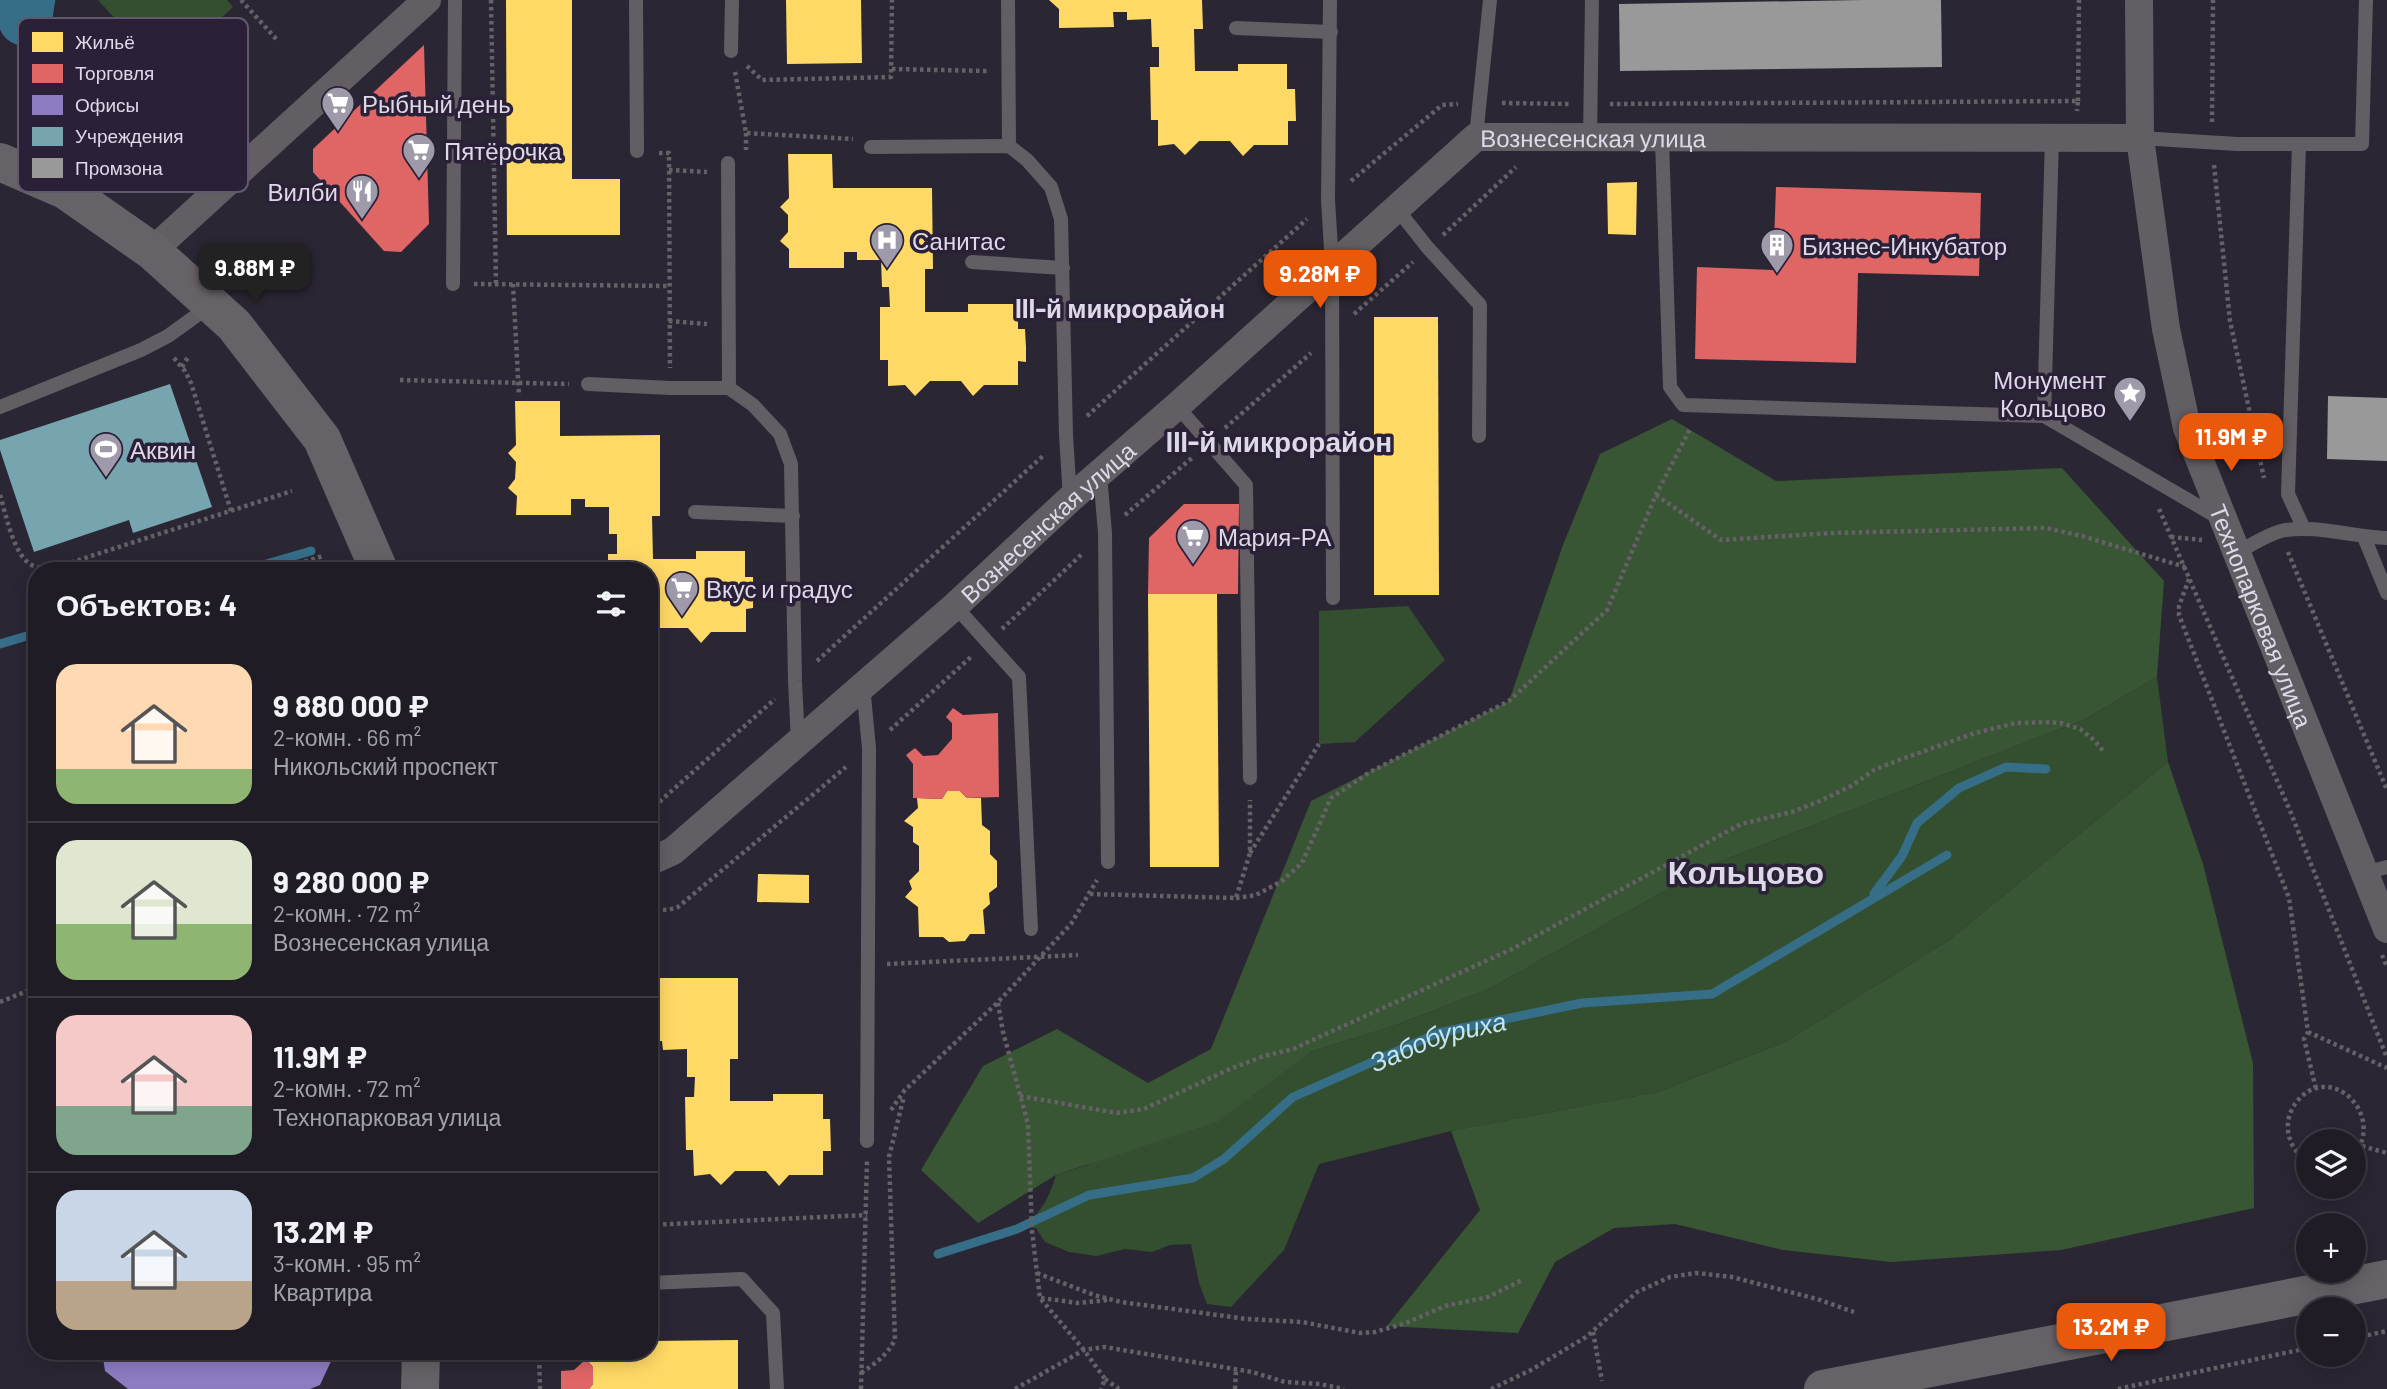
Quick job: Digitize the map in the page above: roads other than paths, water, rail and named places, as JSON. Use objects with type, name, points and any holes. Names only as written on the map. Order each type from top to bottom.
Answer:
[{"type":"main road","points":[[0,162],[18,170]]},
{"type":"main road","points":[[68,192],[152,251],[234,325],[322,439],[376,562]]},
{"type":"main road","points":[[1827,1389],[2387,1279]]},
{"type":"main road","points":[[420,1389],[421,1360]]},
{"type":"street","points":[[248,163],[427,0]]},
{"type":"street","name":"Технопарковая улица","points":[[2139,0],[2140,138],[2168,342],[2187,428],[2236,553],[2376,870],[2387,929]]},
{"type":"street","name":"Вознесенская улица","points":[[658,858],[673,851],[955,606],[1070,499],[1476,137],[2140,138]]},
{"type":"street","points":[[152,251],[217,192]]},
{"type":"lane","points":[[453,284],[455,0]]},
{"type":"lane","points":[[636,0],[637,151]]},
{"type":"lane","points":[[731,51],[732,0]]},
{"type":"lane","points":[[1008,0],[1009,146]]},
{"type":"lane","points":[[1330,0],[1328,200],[1332,265],[1333,598]]},
{"type":"lane","points":[[1476,137],[1490,0]]},
{"type":"lane","points":[[1590,138],[1592,0]]},
{"type":"lane","points":[[2140,138],[2211,143],[2362,144],[2366,0]]},
{"type":"lane","points":[[1236,28],[1331,32]]},
{"type":"lane","points":[[2044,416],[2052,138]]},
{"type":"lane","points":[[1662,139],[1670,387],[1683,405],[2044,416],[2223,521]]},
{"type":"lane","points":[[2299,144],[2288,494],[2304,529]]},
{"type":"lane","points":[[871,147],[1009,146],[1027,160],[1051,187],[1061,219],[1070,499]]},
{"type":"lane","points":[[729,163],[729,388]]},
{"type":"lane","points":[[1397,209],[1480,305],[1479,436]]},
{"type":"lane","points":[[972,262],[1063,268]]},
{"type":"lane","points":[[0,407],[161,340],[212,304]]},
{"type":"lane","points":[[588,384],[729,388],[753,405],[780,434],[791,464],[794,681],[799,743]]},
{"type":"lane","points":[[1177,406],[1246,485],[1250,778]]},
{"type":"lane","points":[[1100,473],[1105,533],[1108,862]]},
{"type":"lane","points":[[695,512],[793,516]]},
{"type":"lane","points":[[2236,553],[2280,532],[2304,529],[2387,538]]},
{"type":"lane","points":[[2364,537],[2387,593]]},
{"type":"lane","points":[[955,606],[1019,677],[1031,929]]},
{"type":"lane","points":[[863,686],[869,748],[867,1141]]},
{"type":"lane","points":[[658,1283],[742,1279],[774,1313],[777,1389]]},
{"type":"waterway","points":[[3,0],[27,7]]},
{"type":"waterway","name":"Забобуриха","points":[[25,18],[28,0]]},
{"type":"waterway","points":[[273,562],[311,551]]},
{"type":"waterway","points":[[0,644],[28,636]]},
{"type":"waterway","points":[[1874,894],[1902,856],[1917,823],[1959,788],[2006,767],[2046,769]]},
{"type":"waterway","name":"Забобуриха","points":[[938,1254],[1017,1229],[1089,1195],[1193,1178],[1224,1159],[1293,1097],[1438,1033],[1582,1003],[1712,994],[1947,855]]},
{"type":"place","name":"Рыбный день","points":[[338,133]]},
{"type":"place","name":"Пятёрочка","points":[[419,180]]},
{"type":"place","name":"Вилби","points":[[362,221]]},
{"type":"place","name":"Санитас","points":[[887,270]]},
{"type":"place","name":"Бизнес-Инкубатор","points":[[1777,275]]},
{"type":"place","name":"Монумент Кольцово","points":[[2130,423]]},
{"type":"place","name":"Аквин","points":[[106,479]]},
{"type":"place","name":"Мария-РА","points":[[1193,566]]},
{"type":"place","name":"Вкус и градус","points":[[682,618]]},
{"type":"district","name":"III-й микрорайон","points":[[1120,307]]},
{"type":"district","name":"III-й микрорайон","points":[[1279,441]]},
{"type":"district","name":"Кольцово","points":[[1746,871]]}]
